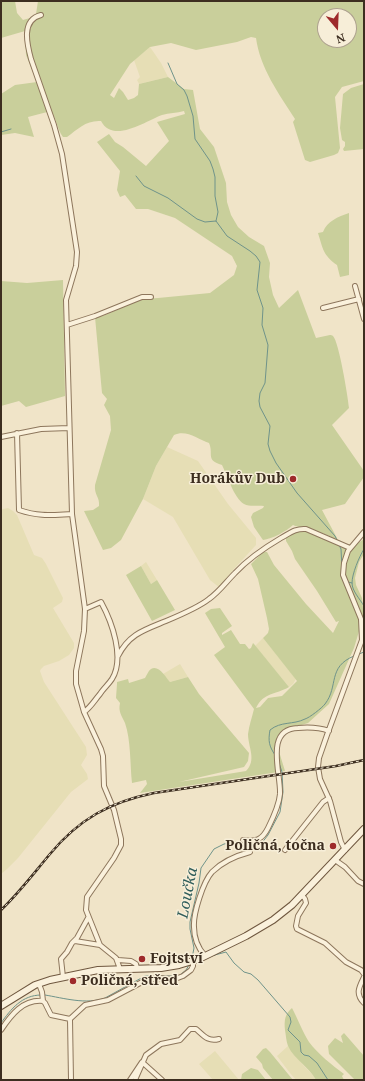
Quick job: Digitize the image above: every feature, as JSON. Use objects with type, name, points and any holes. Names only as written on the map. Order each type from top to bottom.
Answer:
[{"type":"main road","points":[[1,1006],[39,984],[63,977],[98,970],[169,967],[193,961],[205,956],[265,926],[285,911],[364,829]]},
{"type":"street","points":[[41,15],[33,18],[28,25],[29,49],[62,154],[72,225],[77,246],[76,266],[66,300],[72,514],[85,609],[84,631],[76,671],[76,684],[84,712],[102,749],[104,786],[114,810],[122,839],[121,845],[114,858],[87,897],[86,910],[100,945],[118,960],[133,961],[137,968]]},
{"type":"street","points":[[355,286],[364,319]]},
{"type":"street","points":[[67,325],[95,316],[142,297],[151,297]]},
{"type":"street","points":[[323,308],[359,299]]},
{"type":"street","points":[[1,437],[41,429],[69,428]]},
{"type":"street","points":[[17,433],[19,510],[33,515],[42,516],[72,514]]},
{"type":"street","points":[[118,656],[124,645],[136,634],[148,627],[172,618],[207,601],[215,595],[236,572],[256,554],[293,531],[306,529],[350,548]]},
{"type":"street","points":[[345,850],[341,842],[329,798],[320,779],[318,767],[319,758],[361,646],[363,634],[361,619],[343,575],[346,558],[350,548],[364,532]]},
{"type":"street","points":[[84,712],[90,708],[112,679],[116,669],[118,656],[113,630],[101,602],[85,609]]},
{"type":"street","points":[[244,840],[255,841],[262,838],[278,805],[280,793],[277,752],[279,740],[282,734],[286,730],[294,728],[314,727],[329,731]]},
{"type":"street","points":[[285,850],[322,804],[329,798]]},
{"type":"street","points":[[205,956],[198,945],[194,927],[204,884],[212,872],[225,862],[236,856],[250,852]]},
{"type":"street","points":[[335,860],[345,867],[358,881],[364,884]]},
{"type":"street","points":[[302,895],[306,903],[298,916],[296,928],[325,943],[346,962],[361,970],[364,974]]},
{"type":"street","points":[[63,977],[61,959],[75,941],[88,918]]},
{"type":"street","points":[[75,941],[100,945]]},
{"type":"street","points":[[118,960],[120,969]]},
{"type":"street","points":[[70,1080],[70,1019],[85,1006],[108,1000],[144,981],[157,978],[175,979],[183,976],[194,966],[193,961]]},
{"type":"street","points":[[364,978],[358,987],[358,992],[364,1003]]},
{"type":"street","points":[[39,984],[42,992],[42,999],[51,1015],[70,1019]]},
{"type":"street","points":[[1,1030],[9,1017],[22,1005],[42,999]]},
{"type":"street","points":[[130,1080],[146,1055],[161,1044],[180,1040],[190,1029],[196,1029],[210,1041],[219,1039]]},
{"type":"street","points":[[135,1080],[142,1062]]},
{"type":"street","points":[[142,1062],[162,1080]]},
{"type":"shaded area","points":[[150,47],[161,63],[168,77],[139,84],[137,80],[140,77],[134,60]]},
{"type":"shaded area","points":[[167,447],[198,461],[228,504],[256,538],[256,545],[234,569],[220,588],[210,580],[173,517],[143,499],[156,466]]},
{"type":"shaded area","points":[[8,508],[17,515],[34,555],[42,558],[63,598],[62,602],[53,608],[74,643],[74,648],[69,655],[59,661],[44,666],[40,671],[44,682],[86,747],[87,755],[81,765],[87,774],[88,779],[71,792],[18,858],[1,874],[1,510]]},
{"type":"shaded area","points":[[146,562],[157,580],[151,584],[141,566]]},
{"type":"shaded area","points":[[263,638],[296,679],[289,687],[255,646]]},
{"type":"shaded area","points":[[180,664],[188,677],[170,682],[163,674]]},
{"type":"shaded area","points":[[288,1046],[316,1080],[296,1080],[290,1073],[277,1056]]},
{"type":"shaded area","points":[[215,1051],[239,1080],[213,1080],[199,1064]]},
{"type":"green space","points":[[1,1],[15,1],[17,13],[23,20],[36,14],[38,1],[364,1],[364,81],[342,87],[335,97],[340,148],[338,153],[334,155],[310,162],[305,160],[293,122],[295,119],[266,70],[258,49],[256,38],[251,37],[237,42],[196,50],[171,43],[150,47],[130,64],[110,95],[114,98],[119,88],[128,100],[138,95],[139,84],[168,77],[184,89],[193,90],[200,129],[214,147],[226,183],[227,202],[231,215],[238,227],[249,237],[264,246],[270,263],[269,277],[273,295],[279,308],[298,290],[316,338],[331,335],[333,336],[338,348],[343,370],[349,408],[332,425],[364,471],[364,477],[345,504],[322,510],[338,540],[307,528],[293,525],[287,530],[271,538],[263,540],[254,527],[251,517],[253,513],[264,506],[244,504],[240,501],[234,492],[222,465],[212,459],[209,443],[192,435],[178,433],[174,435],[156,466],[143,499],[121,540],[111,548],[103,550],[84,511],[93,510],[99,506],[95,485],[111,430],[110,416],[104,405],[107,399],[102,393],[95,317],[103,316],[142,299],[210,293],[234,275],[237,266],[232,256],[175,218],[148,209],[136,209],[125,195],[120,197],[117,190],[120,171],[97,142],[109,134],[115,142],[146,166],[169,141],[157,122],[185,114],[184,111],[162,115],[139,126],[121,131],[113,131],[106,128],[101,121],[91,122],[82,126],[67,137],[63,137],[51,111],[28,117],[34,137],[15,133],[1,135],[1,94],[15,85],[37,82],[26,55],[25,31],[1,38]]},
{"type":"green space","points":[[364,84],[364,149],[344,151],[343,149],[345,142],[342,140],[340,128],[343,94],[351,88]]},
{"type":"green space","points":[[349,213],[349,275],[340,277],[337,265],[324,251],[318,233],[323,232],[327,225],[333,220]]},
{"type":"green space","points":[[63,280],[65,396],[26,407],[19,401],[1,406],[1,281],[27,283]]},
{"type":"green space","points":[[299,531],[309,532],[352,547],[364,539],[364,554],[359,562],[355,578],[356,585],[362,598],[364,619],[359,621],[360,628],[354,648],[329,704],[308,723],[285,730],[279,734],[277,745],[285,771],[140,793],[147,784],[146,780],[132,783],[127,730],[120,711],[120,703],[116,698],[117,682],[128,679],[129,683],[145,678],[149,671],[154,668],[162,672],[170,682],[188,677],[199,694],[249,753],[248,761],[244,767],[179,782],[246,771],[249,767],[251,762],[251,753],[248,734],[254,709],[214,655],[225,647],[205,613],[211,609],[220,608],[232,626],[222,633],[222,635],[231,630],[240,644],[245,644],[249,649],[253,643],[289,687],[266,696],[256,708],[260,707],[268,698],[282,696],[297,681],[263,638],[268,633],[269,629],[258,579],[251,564],[263,552],[267,552],[274,565],[306,604],[333,633],[339,621],[336,622],[295,559],[286,538]]},
{"type":"green space","points":[[141,566],[151,584],[157,580],[175,610],[152,621],[126,575]]},
{"type":"green space","points":[[292,1008],[309,1042],[321,1055],[344,1074],[342,1076],[344,1080],[316,1080],[310,1071],[291,1051],[287,1042],[285,1023],[286,1015]]},
{"type":"green space","points":[[344,1033],[364,1056],[364,1080],[355,1080],[329,1054],[328,1046],[335,1038],[343,1043],[341,1036]]},
{"type":"green space","points":[[266,1048],[293,1080],[273,1080],[256,1057],[263,1049]]},
{"type":"green space","points":[[251,1068],[258,1070],[266,1080],[241,1080],[242,1074]]},
{"type":"waterway","points":[[168,63],[177,84],[184,90],[187,96],[193,116],[195,139],[210,161],[213,169],[218,212],[216,221]]},
{"type":"waterway","points":[[1,132],[11,129]]},
{"type":"waterway","points":[[136,176],[144,186],[168,198],[197,219],[205,222],[216,221],[227,236],[250,251],[260,262],[257,290],[263,308],[262,325],[268,345],[265,383],[260,393],[259,401],[260,407],[270,426],[268,444],[276,463],[297,493],[337,540]]},
{"type":"waterway","points":[[339,545],[341,549],[342,569]]},
{"type":"waterway","name":"Loučka","points":[[364,549],[356,566],[352,583],[355,592],[364,606]]},
{"type":"waterway","name":"Loučka","points":[[348,582],[352,583]]},
{"type":"waterway","name":"Loučka","points":[[359,654],[364,652]]},
{"type":"waterway","name":"Loučka","points":[[275,755],[271,749],[269,737],[270,730],[278,725],[301,721],[321,708],[329,697],[340,666],[346,660],[354,656]]},
{"type":"waterway","name":"Loučka","points":[[192,958],[194,948],[190,922],[201,868],[214,849],[224,844],[237,842],[249,846],[261,844],[268,835],[280,812],[283,792],[282,772],[279,763]]},
{"type":"waterway","points":[[211,956],[226,952],[234,963],[244,972],[251,974],[258,980],[290,1017],[291,1022],[288,1030],[300,1042],[301,1052],[304,1055],[309,1056],[317,1063],[328,1080]]},
{"type":"waterway","name":"Loučka","points":[[193,956],[199,956]]},
{"type":"waterway","name":"Loučka","points":[[180,975],[189,965]]},
{"type":"waterway","name":"Loučka","points":[[45,995],[83,1001],[98,1000],[105,998],[145,976],[177,976]]},
{"type":"waterway","name":"Loučka","points":[[1,1023],[13,1008],[23,1000],[28,997],[41,995]]},
{"type":"railway","points":[[1,910],[72,831],[96,814],[123,801],[154,793],[336,766],[364,760]]},
{"type":"place","name":"Horákův Dub","points":[[293,479]]},
{"type":"place","name":"Poličná, točna","points":[[333,846]]},
{"type":"place","name":"Fojtství","points":[[142,959]]},
{"type":"place","name":"Poličná, střed","points":[[73,981]]}]
